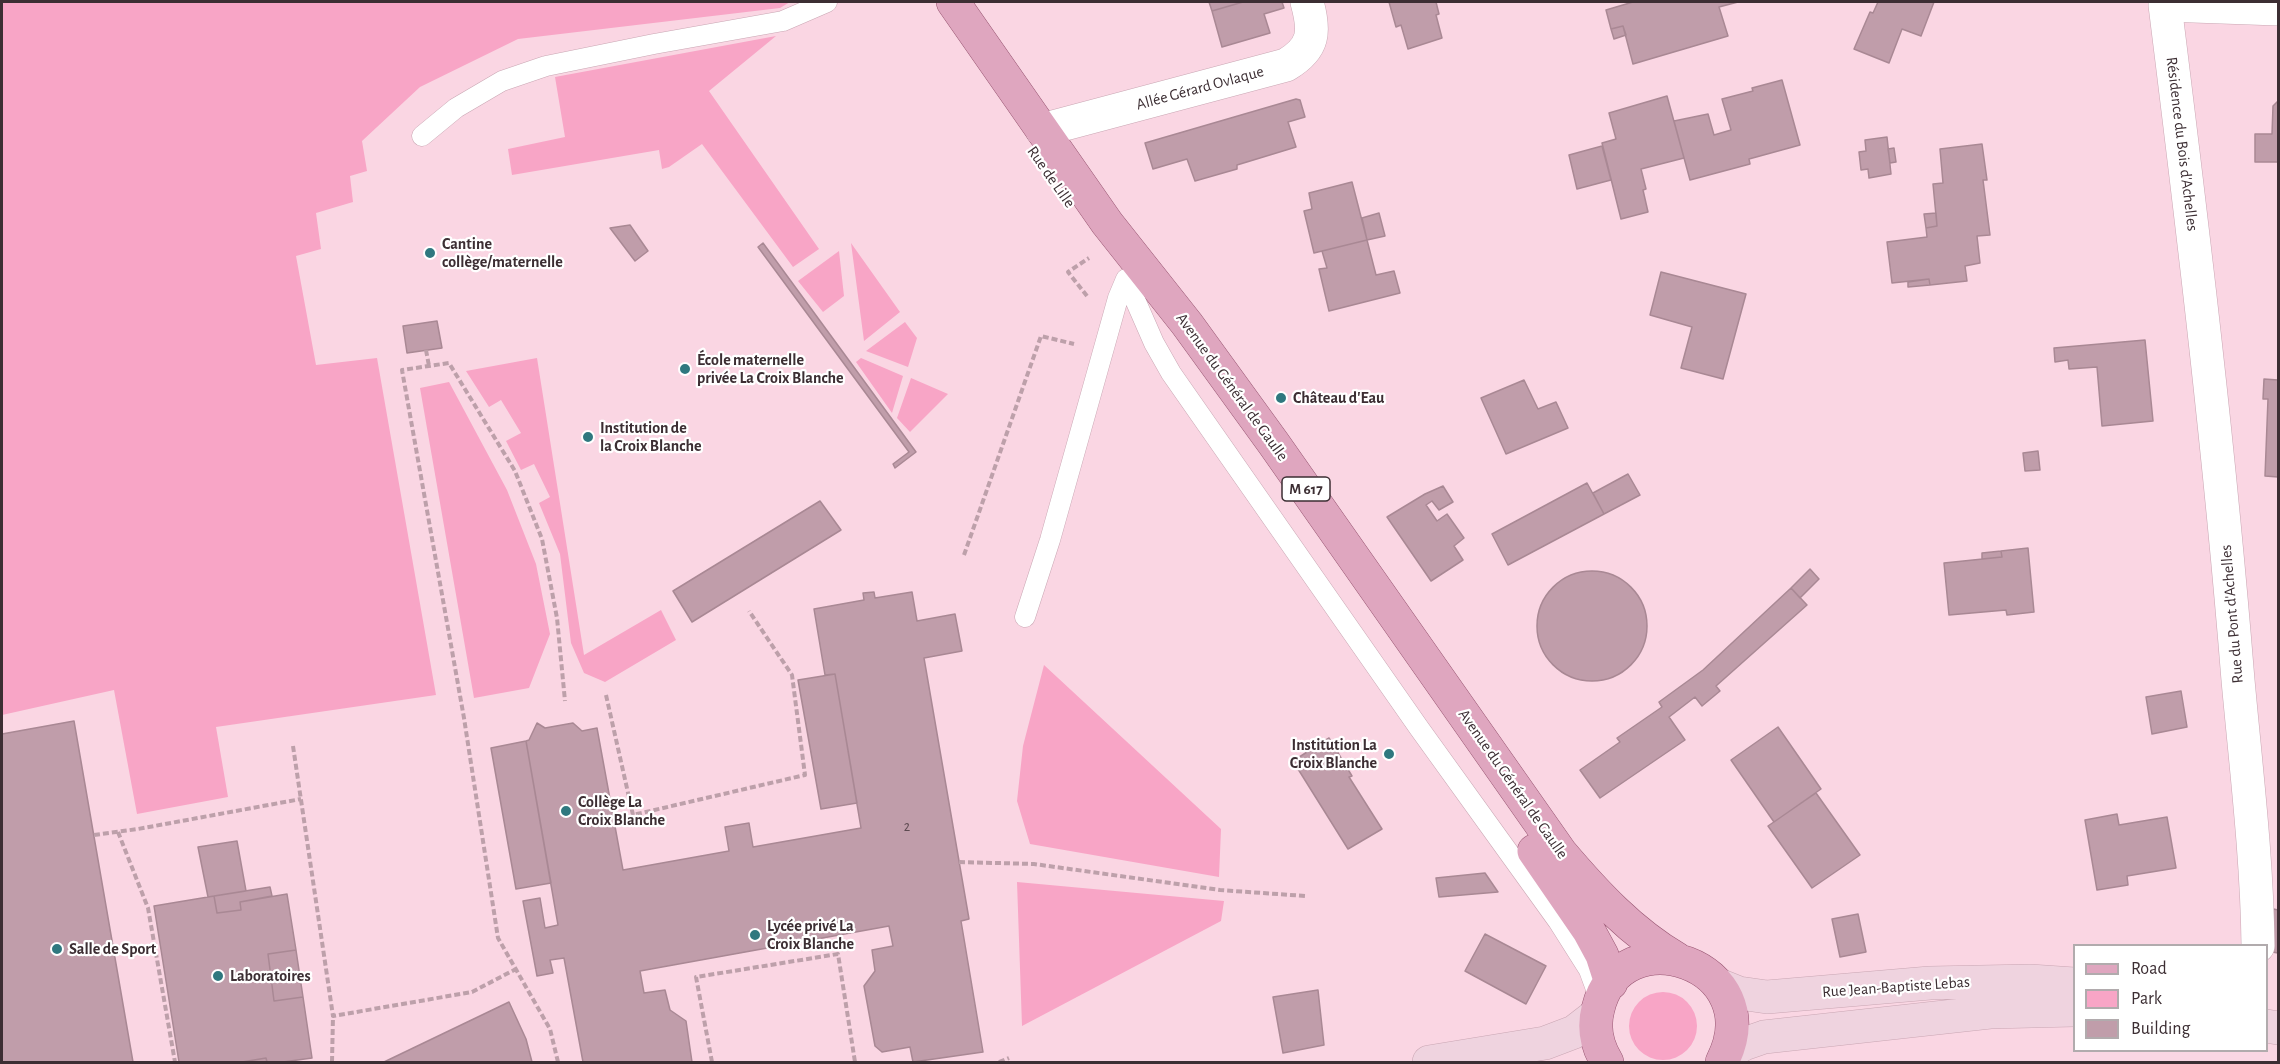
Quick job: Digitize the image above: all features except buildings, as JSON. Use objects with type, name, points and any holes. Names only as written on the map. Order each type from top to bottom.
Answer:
[{"type":"main road","name":"Rue de Lille","points":[[929,2],[1102,250],[1179,348]]},
{"type":"main road","name":"Avenue du Général de Gaulle","points":[[953,2],[1107,223],[1187,324],[1274,444],[1561,853],[1580,876],[1636,931],[1677,959],[1700,968],[1719,985]]},
{"type":"main road","name":"Avenue du Général de Gaulle","points":[[1179,348],[1571,903],[1597,944],[1603,1000],[1596,1031],[1599,1047],[1606,1062]]},
{"type":"main road","points":[[1429,1062],[1545,1043],[1574,1032],[1603,1000],[1626,969],[1643,961],[1664,957],[1677,959]]},
{"type":"main road","name":"Rue Jean-Baptiste Lebas","points":[[1719,985],[1739,993],[1767,997],[1930,983],[2030,981],[2073,984]]},
{"type":"main road","points":[[1719,985],[1731,1014],[1731,1039],[1724,1058]]},
{"type":"main road","name":"Rue Jean-Baptiste Lebas","points":[[1724,1058],[1744,1044],[1764,1037],[1990,1012],[2073,1010]]},
{"type":"street","name":"Allée Gérard Ovlaque","points":[[1042,130],[1286,65],[1307,48],[1313,23],[1307,2]]},
{"type":"street","name":"Résidence du Bois d'Achelles","points":[[2199,282],[2164,3],[2278,9]]},
{"type":"street","name":"Rue du Pont d'Achelles","points":[[2199,282],[2232,596],[2258,944]]},
{"type":"lane","points":[[422,136],[456,108],[501,81],[546,66],[783,21],[827,2]]},
{"type":"lane","points":[[1025,617],[1118,298],[1126,279]]},
{"type":"lane","points":[[1126,279],[1154,343],[1171,373],[1419,728],[1558,921],[1589,970],[1603,1000]]},
{"type":"path","points":[[1090,300],[1068,272],[1102,250]]},
{"type":"path","points":[[964,555],[1041,336],[1074,345],[1078,334]]},
{"type":"path","points":[[426,350],[429,366]]},
{"type":"path","points":[[558,1062],[550,1029],[498,938],[464,718],[402,370],[449,363],[515,471],[542,539],[557,618],[565,701]]},
{"type":"path","points":[[606,695],[633,815],[805,775],[792,675],[749,611]]},
{"type":"path","points":[[293,746],[333,1016],[332,1062]]},
{"type":"path","points":[[94,835],[301,799]]},
{"type":"path","points":[[118,832],[148,909],[175,1062]]},
{"type":"path","points":[[959,862],[1034,864],[1220,890],[1305,896]]},
{"type":"path","points":[[712,1062],[696,977],[838,954],[855,1062]]},
{"type":"path","points":[[333,1016],[472,992],[516,969]]},
{"type":"path","points":[[999,1062],[1009,1058]]},
{"type":"green space","points":[[2,2],[790,2],[780,8],[518,39],[420,87],[362,141],[367,171],[350,176],[353,202],[316,213],[321,249],[296,256],[316,365],[377,358],[436,695],[216,727],[228,797],[137,814],[114,690],[2,715]]},
{"type":"green space","points":[[776,36],[709,91],[819,249],[793,267],[702,144],[669,167],[662,169],[659,150],[512,175],[508,149],[565,137],[555,77]]},
{"type":"green space","points":[[851,243],[900,312],[864,341]]},
{"type":"green space","points":[[839,251],[844,296],[823,312],[798,281]]},
{"type":"green space","points":[[905,322],[917,338],[908,367],[866,351]]},
{"type":"green space","points":[[537,358],[584,655],[661,610],[676,640],[605,682],[584,673],[571,643],[560,554],[539,503],[550,497],[534,464],[521,470],[506,441],[521,433],[501,400],[489,407],[466,371]]},
{"type":"green space","points":[[861,358],[903,376],[892,413],[856,362]]},
{"type":"green space","points":[[911,378],[948,394],[910,432],[897,418]]},
{"type":"green space","points":[[449,382],[507,490],[536,564],[550,634],[529,688],[474,698],[420,388]]},
{"type":"green space","points":[[1044,665],[1221,829],[1219,877],[1030,844],[1017,801],[1023,746]]},
{"type":"green space","points":[[1017,882],[1224,901],[1221,921],[1022,1026]]},
{"type":"green space","points":[[1656,992],[1670,992],[1682,997],[1692,1007],[1697,1026],[1692,1045],[1682,1055],[1670,1060],[1656,1060],[1644,1055],[1634,1045],[1629,1033],[1629,1019],[1634,1007],[1644,997]]},
{"type":"place","name":"Cantine collège/maternelle","points":[[430,253]]},
{"type":"place","name":"École maternelle privée La Croix Blanche","points":[[685,369]]},
{"type":"place","name":"Château d'Eau","points":[[1281,398]]},
{"type":"place","name":"Institution de la Croix Blanche","points":[[588,437]]},
{"type":"place","name":"Institution La Croix Blanche","points":[[1389,754]]},
{"type":"place","name":"Collège La Croix Blanche","points":[[566,811]]},
{"type":"place","name":"Lycée privé La Croix Blanche","points":[[755,935]]},
{"type":"place","name":"Salle de Sport","points":[[57,949]]},
{"type":"place","name":"Laboratoires","points":[[218,976]]}]
